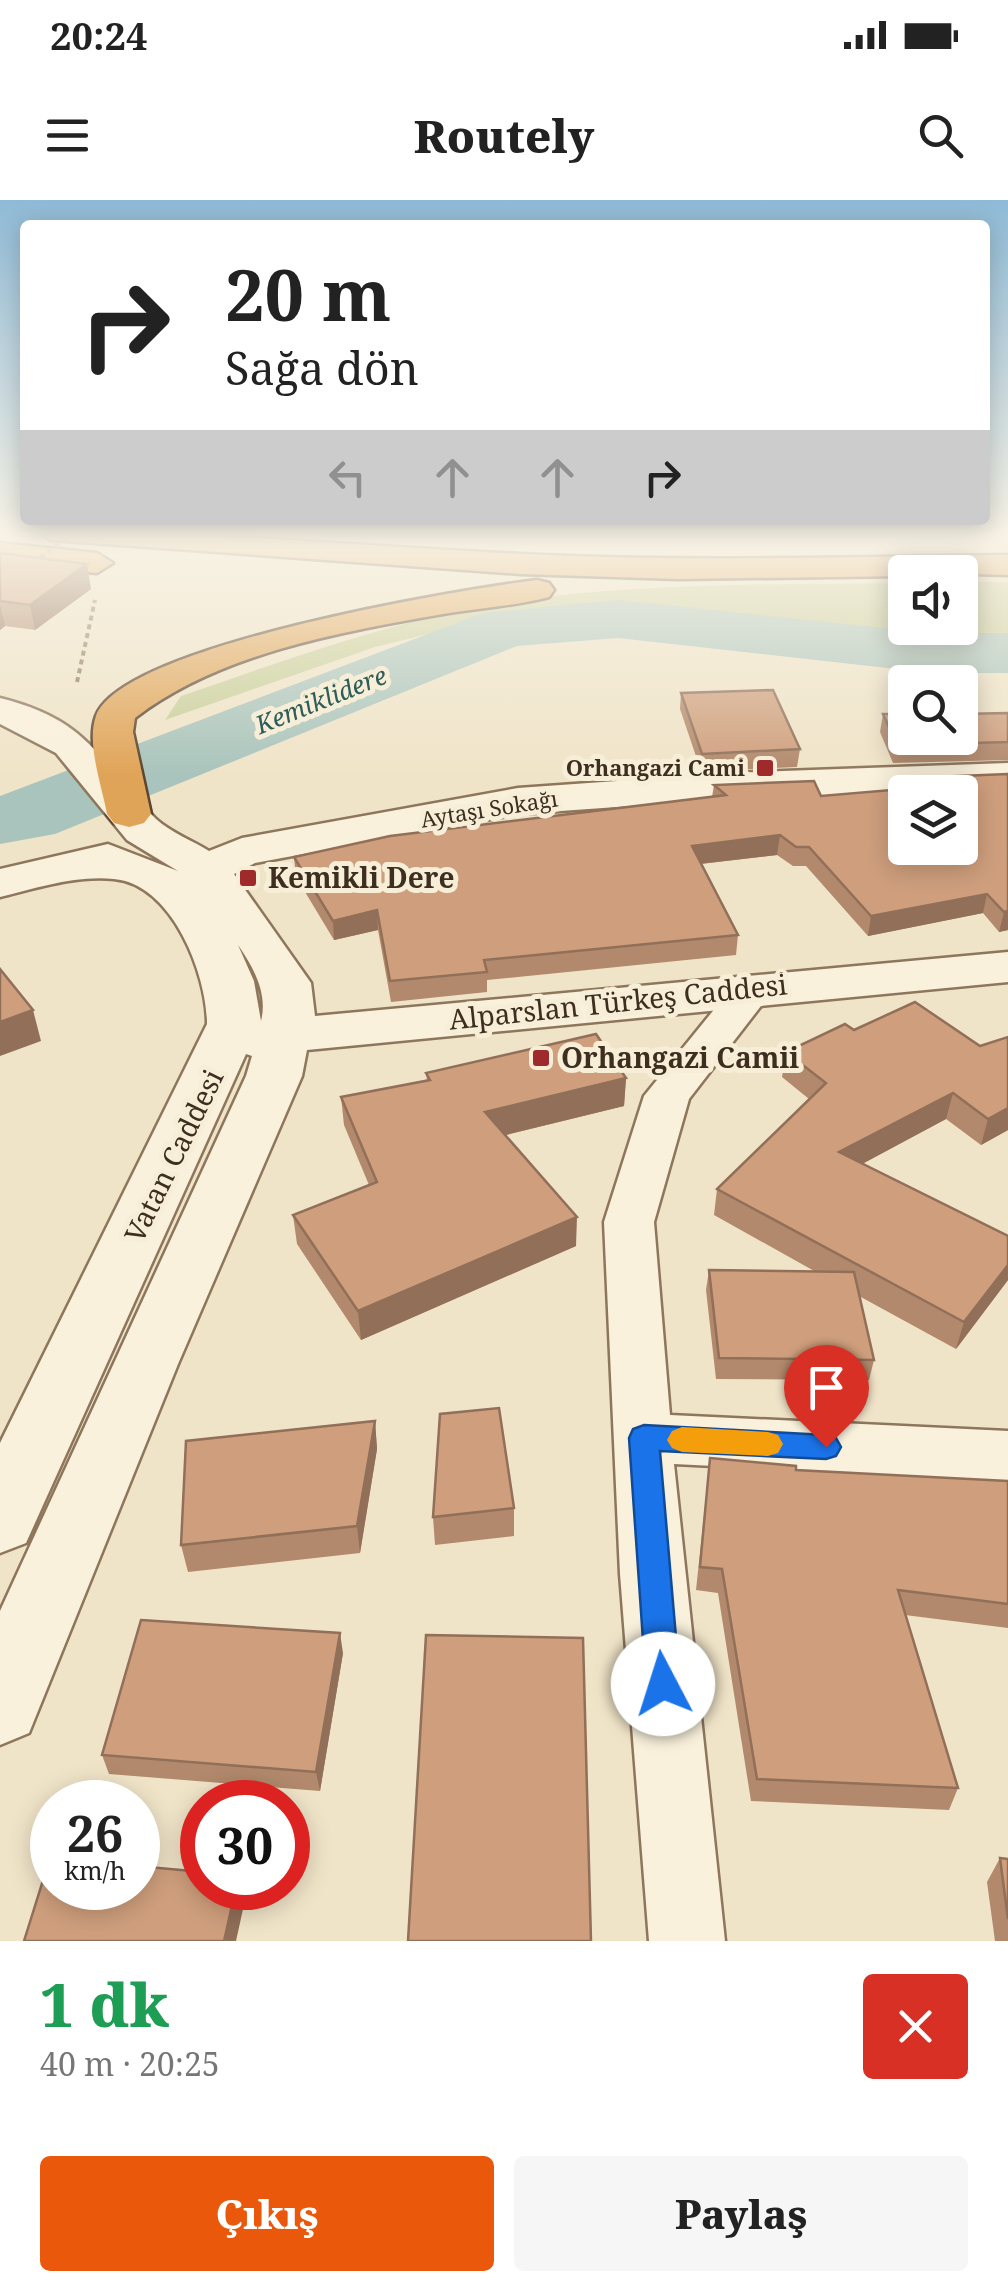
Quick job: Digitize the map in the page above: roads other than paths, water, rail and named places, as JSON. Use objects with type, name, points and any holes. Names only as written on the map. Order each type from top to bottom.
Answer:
[{"type":"highway","points":[[136,823],[113,732],[116,714],[150,687],[279,643],[404,612]]},
{"type":"street","points":[[0,710],[44,727],[70,744],[136,823],[212,877],[285,983],[290,1009],[258,1039],[274,1076],[144,1364],[0,1705]]},
{"type":"street","points":[[0,724],[70,744]]},
{"type":"street","name":"Aytaşı Sokağı","points":[[212,877],[518,801],[694,788],[1008,776]]},
{"type":"street","points":[[0,883],[127,851],[138,844],[136,823]]},
{"type":"street","points":[[72,867],[138,869],[168,889],[212,877]]},
{"type":"street","name":"Alparslan Türkeş Caddesi","points":[[258,1039],[753,988],[1008,967]]},
{"type":"street","points":[[687,1941],[629,1222],[667,1096],[753,988]]},
{"type":"street","name":"Vatan Caddesi","points":[[0,1520],[258,1039]]},
{"type":"street","points":[[644,1438],[1008,1456]]},
{"type":"waterway","name":"Kemiklidere","points":[[0,820],[27,817],[506,627],[618,619],[932,653],[1008,653]]},
{"type":"place","name":"Orhangazi Cami","points":[[765,768]]},
{"type":"place","name":"Kemikli Dere","points":[[248,878]]},
{"type":"place","name":"Orhangazi Camii","points":[[541,1058]]}]
